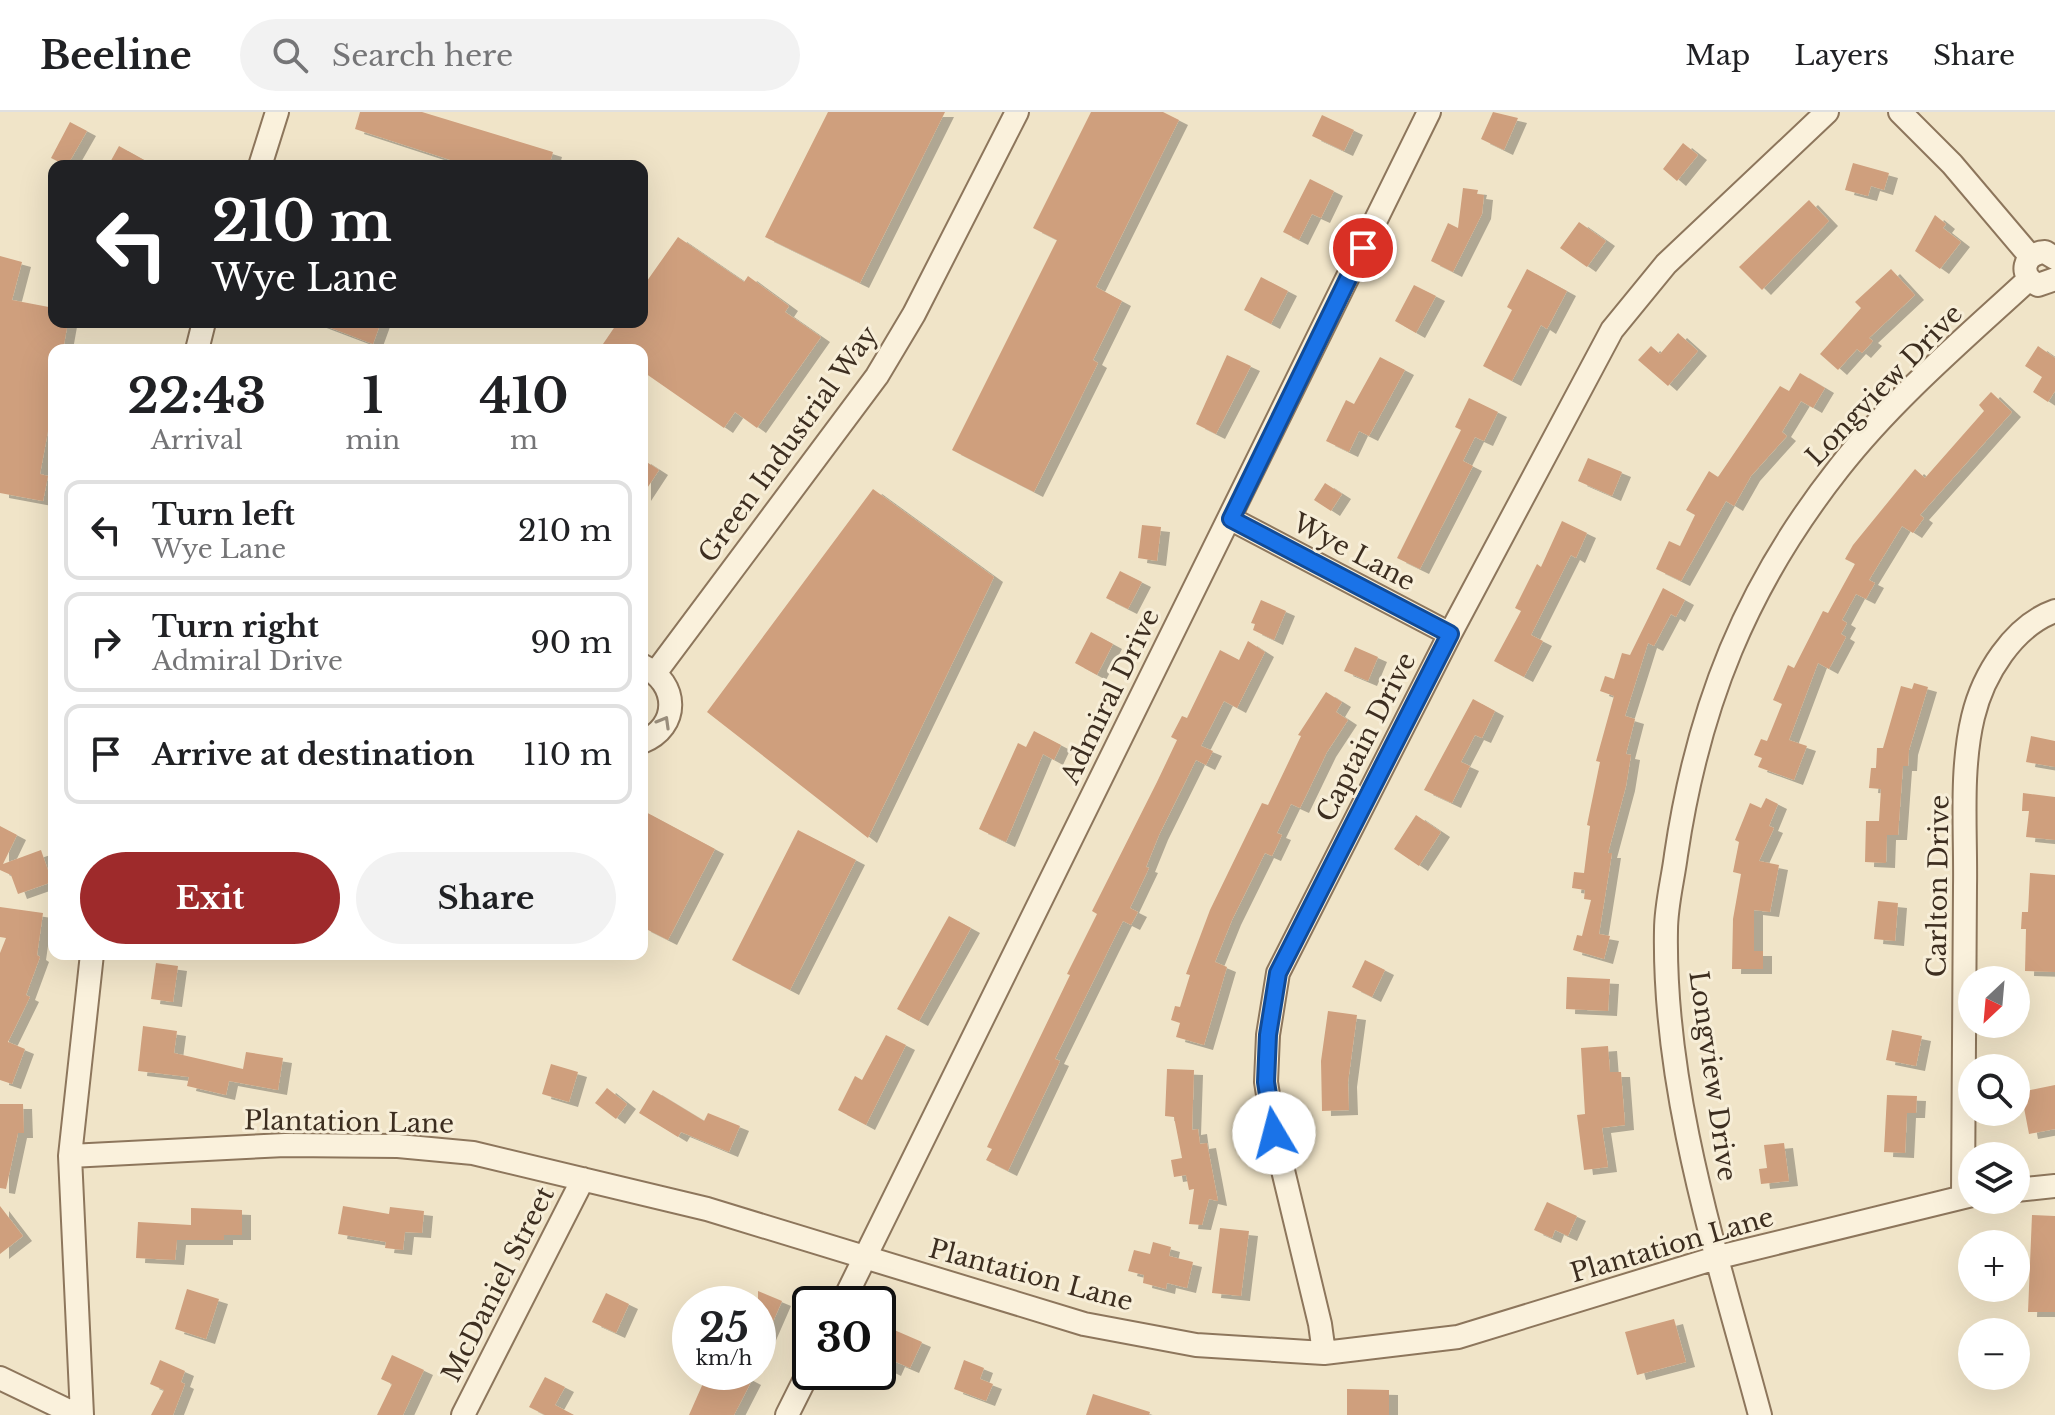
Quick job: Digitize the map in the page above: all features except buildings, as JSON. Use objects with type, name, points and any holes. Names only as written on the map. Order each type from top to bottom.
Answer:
[{"type":"street","points":[[262,160],[277,112]]},
{"type":"street","name":"Green Industrial Way","points":[[648,738],[662,729],[672,705],[665,681],[649,669],[877,376],[914,314],[1017,112]]},
{"type":"street","name":"Admiral Drive","points":[[851,1286],[1429,112]]},
{"type":"street","name":"Captain Drive","points":[[1324,1353],[1274,1133],[1266,1082],[1268,1035],[1278,973],[1450,634],[1612,330],[1666,264],[1827,112]]},
{"type":"street","points":[[1900,112],[1952,164],[2030,256]]},
{"type":"street","points":[[2054,257],[2045,252],[2030,256],[2025,265],[2028,280],[2038,285],[2055,281]]},
{"type":"street","name":"Longview Drive","points":[[1760,1415],[1683,1104],[1671,1016],[1666,928],[1687,780],[1733,643],[1787,539],[1854,451],[2028,280]]},
{"type":"street","name":"Wye Lane","points":[[1231,519],[1450,634]]},
{"type":"street","name":"Carlton Drive","points":[[1968,1142],[1966,789],[1973,718],[1988,675],[2014,639],[2043,615],[2055,611]]},
{"type":"street","points":[[0,1378],[79,1415],[70,1156],[91,960]]},
{"type":"street","name":"Plantation Lane","points":[[70,1156],[85,1152],[285,1145],[398,1146],[473,1153],[707,1209],[1084,1324],[1196,1345],[1324,1353],[1458,1337],[1719,1257],[1958,1198]]},
{"type":"street","name":"McDaniel Street","points":[[463,1415],[583,1179]]},
{"type":"street","points":[[2030,1189],[2055,1186]]},
{"type":"street","points":[[787,1415],[800,1390]]},
{"type":"route","points":[[1274,1133],[1266,1082],[1268,1035],[1278,973],[1450,634],[1231,519],[1363,248]]}]
